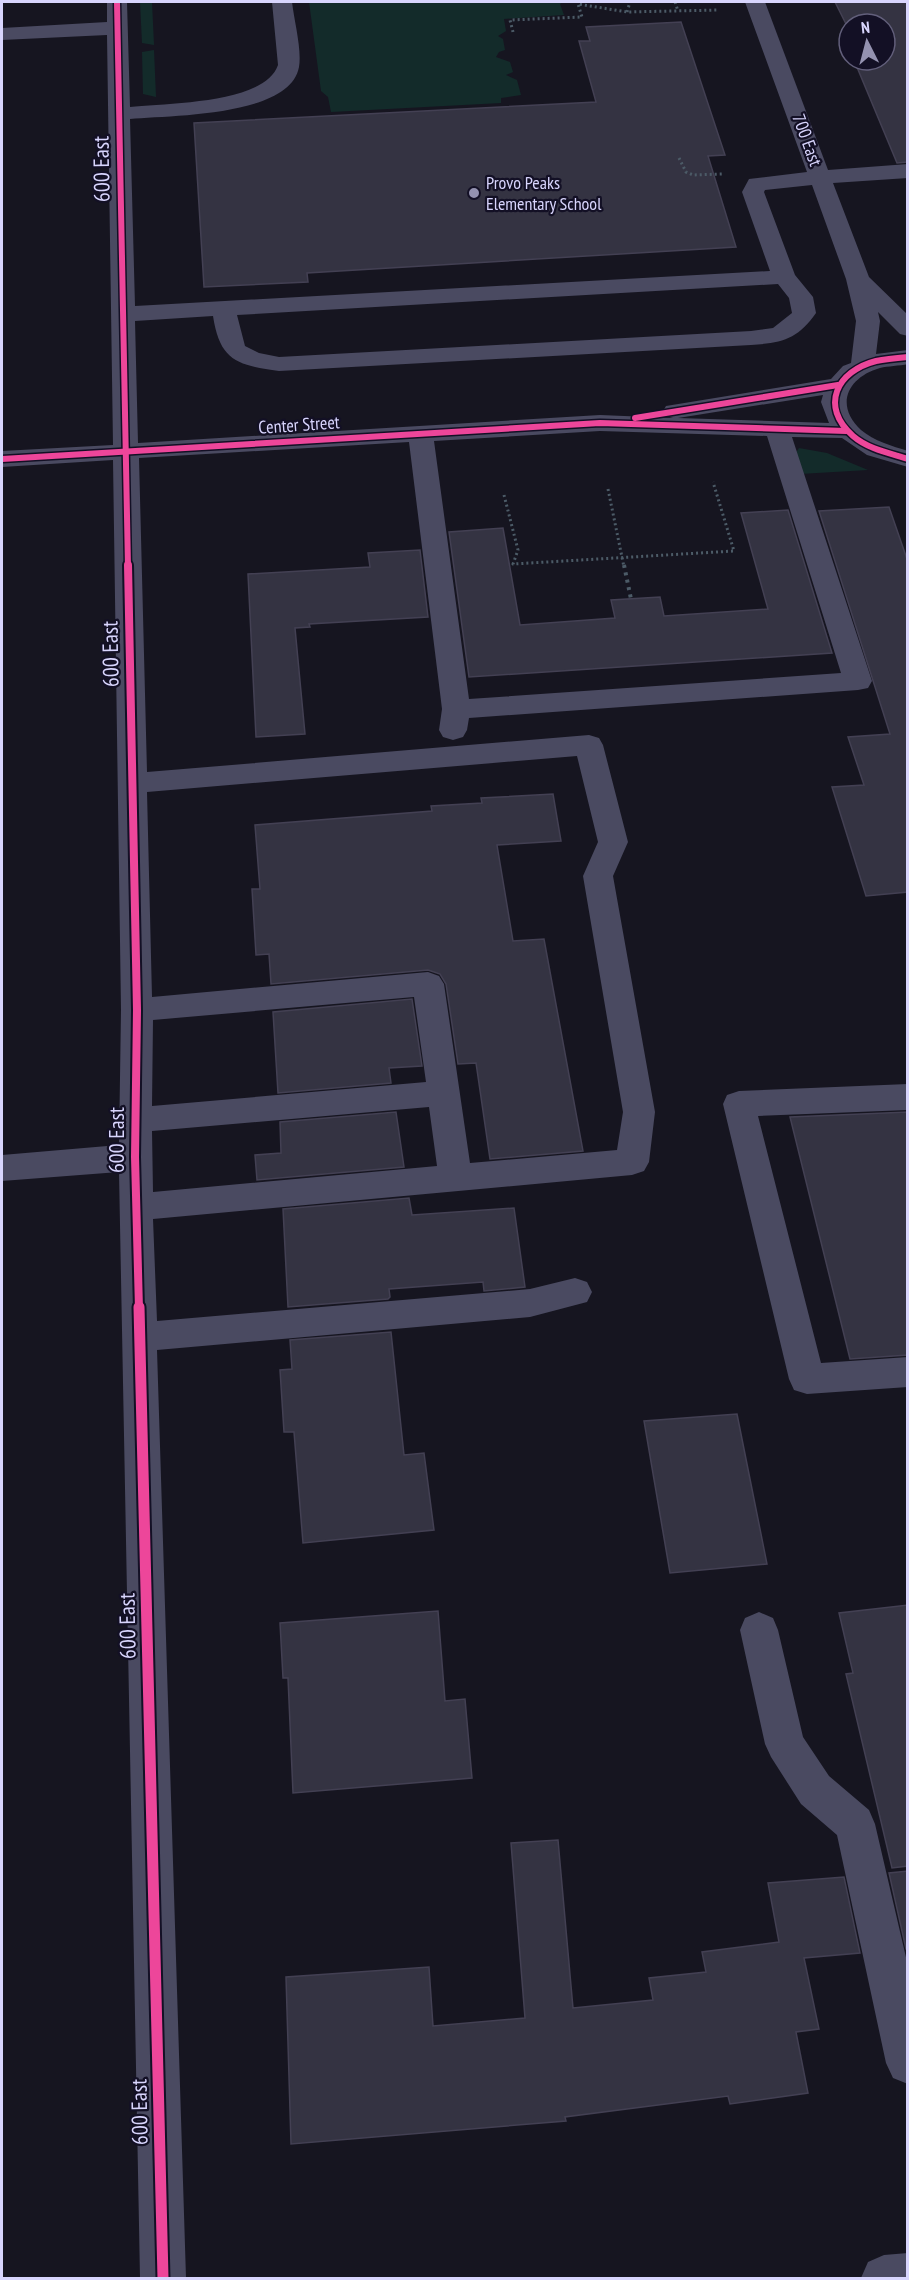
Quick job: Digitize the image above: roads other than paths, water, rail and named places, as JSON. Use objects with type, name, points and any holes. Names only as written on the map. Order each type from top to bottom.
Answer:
[{"type":"street","name":"600 East","points":[[117,2],[136,1010],[135,1157],[163,2278]]},
{"type":"street","points":[[120,114],[239,102],[268,91],[285,77],[289,65],[282,2]]},
{"type":"street","name":"700 East","points":[[755,2],[858,279],[868,321],[863,366]]},
{"type":"street","points":[[2,34],[118,28]]},
{"type":"street","points":[[224,309],[227,333],[235,351],[248,360],[279,364],[774,336],[794,328],[804,313],[801,297],[784,277],[753,192],[757,184],[908,171]]},
{"type":"street","points":[[124,314],[784,277]]},
{"type":"street","name":"700 East","points":[[858,279],[908,328]]},
{"type":"street","points":[[903,462],[874,450],[846,431],[834,412],[834,393],[848,375],[863,366],[891,358],[908,357]]},
{"type":"street","name":"Center Street","points":[[600,423],[838,385]]},
{"type":"street","name":"Center Street","points":[[2,459],[600,423],[846,431]]},
{"type":"street","points":[[456,709],[858,681],[777,429]]},
{"type":"street","points":[[421,434],[456,709],[450,756]]},
{"type":"street","points":[[131,783],[589,745],[613,842],[598,876],[639,1112],[632,1162],[137,1207]]},
{"type":"street","points":[[136,1010],[428,984],[455,1178]]},
{"type":"street","points":[[135,1120],[444,1093]]},
{"type":"street","points":[[908,1097],[739,1104],[807,1379],[908,1372]]},
{"type":"street","points":[[2,1168],[135,1157]]},
{"type":"street","points":[[140,1337],[530,1303],[575,1292]]},
{"type":"street","points":[[759,1630],[785,1744],[815,1790],[855,1824],[908,2062]]},
{"type":"street","points":[[884,2278],[908,2276]]},
{"type":"place","name":"Provo Peaks Elementary School","points":[[474,193]]}]
